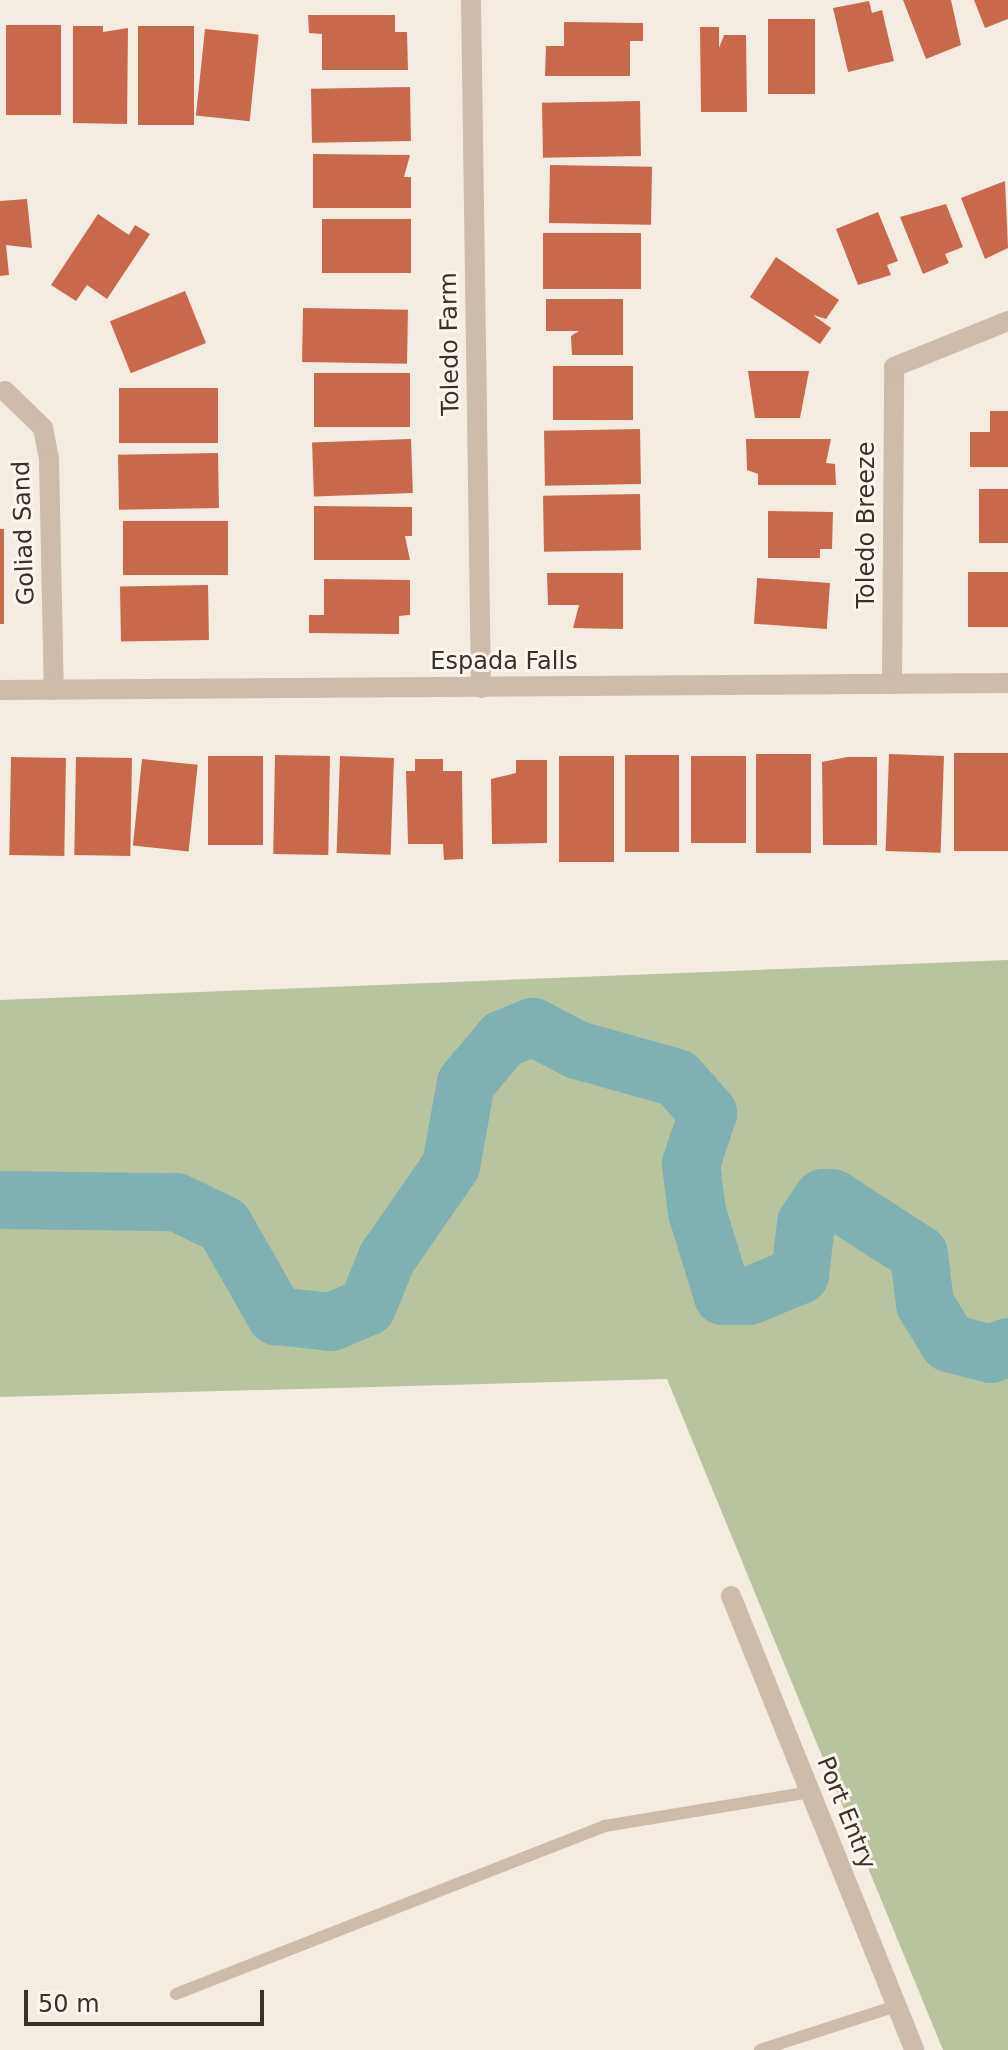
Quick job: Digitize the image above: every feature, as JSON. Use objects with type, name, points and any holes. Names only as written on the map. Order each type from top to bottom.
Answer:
[{"type":"street","name":"Toledo Farm","points":[[471,0],[481,688]]},
{"type":"street","name":"Toledo Breeze","points":[[892,684],[894,367],[1008,321]]},
{"type":"street","name":"Goliad Sand","points":[[5,391],[43,428],[49,459],[54,690]]},
{"type":"street","name":"Espada Falls","points":[[0,690],[1008,683]]},
{"type":"street","name":"Port Entry","points":[[731,1596],[914,2050]]},
{"type":"lane","points":[[176,1994],[605,1826],[810,1792]]},
{"type":"lane","points":[[760,2050],[896,2006]]},
{"type":"green space","points":[[1008,960],[1008,2050],[943,2050],[667,1379],[0,1397],[0,1000]]},
{"type":"building","points":[[903,0],[951,0],[961,45],[926,59]]},
{"type":"building","points":[[974,0],[1008,0],[1008,19],[985,28]]},
{"type":"building","points":[[869,1],[872,13],[882,10],[894,61],[848,72],[833,8]]},
{"type":"building","points":[[308,15],[395,15],[395,32],[407,32],[408,70],[322,70],[322,34],[309,33]]},
{"type":"building","points":[[768,19],[815,19],[815,94],[768,94]]},
{"type":"building","points":[[564,22],[643,23],[643,41],[630,41],[630,76],[545,76],[546,46],[564,46]]},
{"type":"building","points":[[6,25],[61,25],[61,115],[6,115]]},
{"type":"building","points":[[73,26],[103,26],[103,32],[128,28],[127,124],[73,123]]},
{"type":"building","points":[[138,26],[194,26],[194,125],[138,125]]},
{"type":"building","points":[[700,27],[719,27],[719,48],[724,35],[746,35],[747,112],[701,112]]},
{"type":"building","points":[[205,29],[259,35],[250,121],[196,116]]},
{"type":"building","points":[[410,87],[411,141],[312,143],[311,89]]},
{"type":"building","points":[[640,101],[641,156],[543,158],[542,103]]},
{"type":"building","points":[[313,154],[410,155],[404,177],[411,177],[411,208],[313,208]]},
{"type":"building","points":[[550,165],[652,167],[651,225],[549,223]]},
{"type":"building","points":[[1005,181],[1008,248],[985,259],[961,198]]},
{"type":"building","points":[[27,199],[32,248],[6,245],[9,275],[0,276],[0,201]]},
{"type":"building","points":[[946,204],[963,247],[945,254],[949,263],[923,274],[900,217]]},
{"type":"building","points":[[878,212],[898,261],[887,265],[891,275],[858,285],[836,229]]},
{"type":"building","points":[[98,214],[129,235],[135,225],[150,234],[107,299],[87,285],[76,301],[51,285]]},
{"type":"building","points":[[322,219],[411,219],[411,273],[322,273]]},
{"type":"building","points":[[543,233],[641,233],[641,289],[543,289]]},
{"type":"building","points":[[776,257],[839,300],[826,319],[813,315],[831,328],[820,344],[750,297]]},
{"type":"building","points":[[185,291],[206,343],[131,373],[110,321]]},
{"type":"building","points":[[546,299],[623,299],[623,355],[572,355],[571,336],[579,331],[546,331]]},
{"type":"building","points":[[303,308],[408,310],[407,364],[302,362]]},
{"type":"building","points":[[553,366],[633,366],[633,420],[553,420]]},
{"type":"building","points":[[748,371],[809,371],[800,418],[755,418]]},
{"type":"building","points":[[314,373],[410,373],[410,427],[314,427]]},
{"type":"building","points":[[119,388],[218,388],[218,443],[119,443]]},
{"type":"building","points":[[990,411],[1008,411],[1008,467],[970,467],[970,432],[990,432]]},
{"type":"building","points":[[640,429],[641,484],[545,486],[544,431]]},
{"type":"building","points":[[411,439],[413,493],[314,496],[312,442]]},
{"type":"building","points":[[746,439],[831,439],[826,463],[835,464],[836,485],[758,485],[758,474],[747,470]]},
{"type":"building","points":[[218,453],[219,508],[119,510],[118,455]]},
{"type":"building","points":[[979,489],[1008,489],[1008,543],[979,543]]},
{"type":"building","points":[[640,494],[641,550],[544,552],[543,496]]},
{"type":"building","points":[[314,506],[412,507],[412,536],[405,536],[410,560],[314,560]]},
{"type":"building","points":[[768,511],[833,512],[832,549],[820,549],[820,558],[768,558]]},
{"type":"building","points":[[123,521],[228,521],[228,575],[123,575]]},
{"type":"building","points":[[0,529],[4,529],[4,624],[0,624]]},
{"type":"building","points":[[968,572],[1008,572],[1008,627],[968,627]]},
{"type":"building","points":[[547,573],[623,573],[623,629],[573,628],[579,605],[548,605]]},
{"type":"building","points":[[757,578],[830,583],[827,629],[754,624]]},
{"type":"building","points":[[324,579],[410,580],[410,615],[399,616],[399,634],[309,633],[309,615],[324,615]]},
{"type":"building","points":[[208,585],[209,640],[121,642],[120,587]]},
{"type":"building","points":[[954,753],[1008,753],[1008,851],[954,851]]},
{"type":"building","points":[[756,754],[811,754],[811,853],[756,853]]},
{"type":"building","points":[[889,754],[944,756],[941,853],[886,851]]},
{"type":"building","points":[[275,755],[330,756],[328,855],[273,854]]},
{"type":"building","points":[[625,755],[679,755],[679,852],[625,852]]},
{"type":"building","points":[[208,756],[263,756],[263,845],[208,845]]},
{"type":"building","points":[[340,756],[394,758],[391,855],[337,853]]},
{"type":"building","points":[[559,756],[614,756],[614,862],[559,862]]},
{"type":"building","points":[[691,756],[746,756],[746,843],[691,843]]},
{"type":"building","points":[[11,757],[66,758],[64,856],[9,855]]},
{"type":"building","points":[[76,757],[132,758],[130,856],[74,855]]},
{"type":"building","points":[[847,757],[877,757],[877,845],[823,845],[822,762]]},
{"type":"building","points":[[142,759],[198,765],[189,851],[133,846]]},
{"type":"building","points":[[415,759],[443,759],[443,771],[462,771],[463,859],[444,860],[443,844],[408,844],[406,771],[415,771]]},
{"type":"building","points":[[516,760],[547,760],[547,843],[492,844],[491,779],[516,773]]},
{"type":"waterway","points":[[0,1200],[176,1202],[224,1225],[276,1316],[331,1322],[367,1307],[387,1258],[451,1166],[466,1083],[503,1039],[533,1027],[577,1050],[677,1078],[708,1113],[691,1164],[697,1212],[723,1296],[749,1296],[800,1275],[806,1223],[823,1198],[832,1198],[919,1254],[925,1304],[949,1343],[991,1354],[1008,1347]]}]
